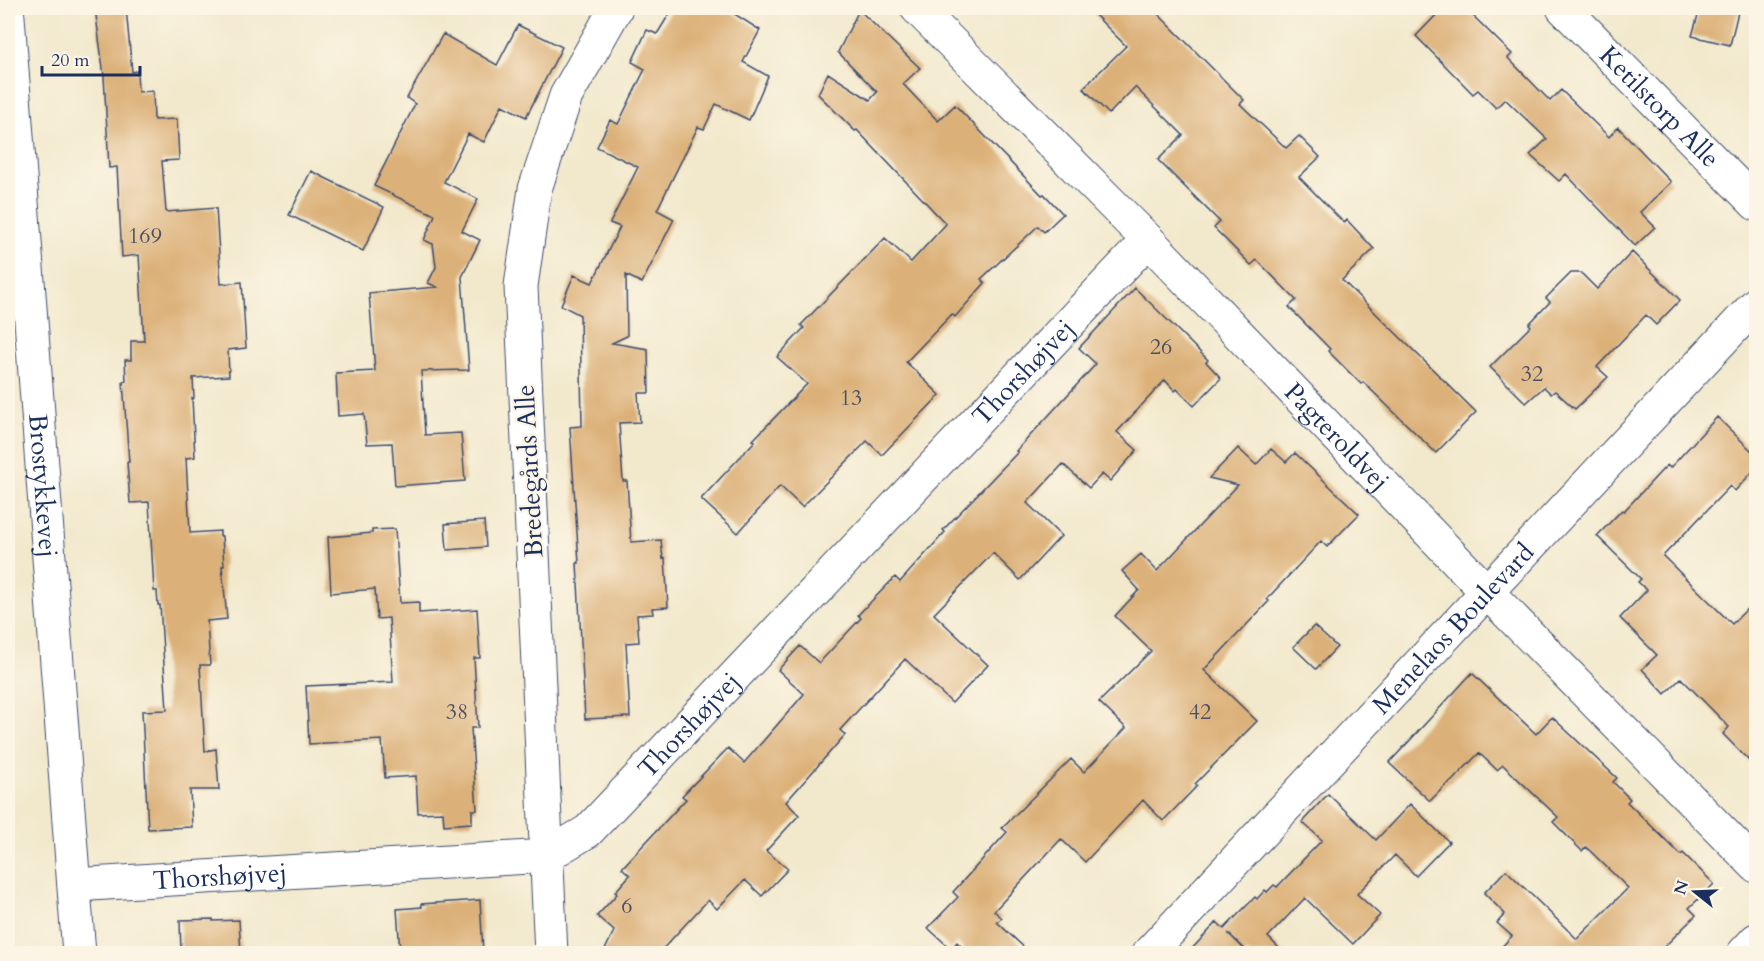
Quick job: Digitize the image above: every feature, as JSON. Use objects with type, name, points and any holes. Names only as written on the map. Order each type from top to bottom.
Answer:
[{"type":"street","name":"Bredegårds Alle","points":[[551,954],[521,286],[535,189],[566,96],[615,8]]},
{"type":"street","name":"Pagteroldvej","points":[[917,8],[1148,240],[1487,592],[1756,866]]},
{"type":"street","name":"Ketilstorp Alle","points":[[1563,8],[1756,204]]},
{"type":"street","name":"Brostykkevej","points":[[8,16],[9,68],[79,954]]},
{"type":"street","name":"Thorshøjvej","points":[[74,885],[546,856],[588,831],[1148,240]]},
{"type":"street","name":"Menelaos Boulevard","points":[[1148,954],[1756,304]]},
{"type":"street","points":[[1743,954],[1756,940]]},
{"type":"building","points":[[95,8],[126,8],[132,72],[137,71],[138,92],[153,91],[154,120],[177,119],[179,160],[162,161],[166,212],[216,208],[221,284],[242,282],[246,348],[228,350],[229,376],[193,378],[195,457],[186,458],[190,533],[220,531],[227,619],[207,621],[210,665],[200,665],[205,751],[216,749],[219,790],[190,790],[192,827],[148,829],[142,711],[167,710],[160,605],[158,605],[157,591],[154,591],[149,502],[130,503],[127,462],[129,462],[123,382],[126,381],[125,360],[131,360],[131,341],[144,341],[139,255],[122,257],[117,167],[109,168],[104,76]]},
{"type":"building","points":[[673,8],[725,8],[760,30],[743,62],[768,76],[749,120],[716,104],[704,129],[698,127],[657,210],[674,219],[642,283],[626,275],[627,336],[612,343],[648,349],[649,393],[638,393],[640,422],[619,423],[623,481],[627,481],[631,542],[661,540],[663,559],[665,558],[668,607],[652,608],[653,614],[637,615],[639,642],[626,643],[630,717],[585,719],[577,563],[579,563],[570,427],[582,426],[580,315],[561,305],[574,275],[592,283],[620,227],[610,223],[638,167],[597,147],[610,120],[618,124],[645,69],[632,62],[647,30],[657,34]]},
{"type":"building","points":[[1088,8],[1152,8],[1244,100],[1240,104],[1286,148],[1299,136],[1320,157],[1299,177],[1344,223],[1347,220],[1374,249],[1342,280],[1476,412],[1436,453],[1328,351],[1330,349],[1289,307],[1296,300],[1257,260],[1251,265],[1214,228],[1220,222],[1158,160],[1183,135],[1135,87],[1109,114],[1083,88],[1126,46]]},
{"type":"building","points":[[1443,8],[1465,8],[1512,54],[1508,58],[1550,101],[1561,90],[1609,137],[1618,127],[1671,182],[1640,212],[1655,227],[1635,246],[1566,174],[1559,181],[1530,155],[1547,139],[1505,99],[1496,108],[1478,90],[1473,94],[1416,36]]},
{"type":"building","points":[[1700,8],[1739,8],[1730,45],[1692,36]]},
{"type":"building","points":[[859,10],[920,68],[903,84],[938,121],[955,105],[1063,214],[1044,232],[1038,226],[981,279],[985,283],[955,317],[952,314],[906,362],[940,395],[882,455],[867,441],[802,507],[780,486],[738,533],[701,499],[807,384],[777,357],[804,328],[801,325],[885,238],[911,262],[946,224],[857,130],[855,131],[818,94],[828,73],[870,100],[877,92],[838,52]]},
{"type":"building","points":[[518,25],[562,47],[526,117],[502,105],[484,142],[468,134],[444,182],[478,199],[462,231],[480,240],[462,277],[469,370],[421,371],[425,435],[461,433],[465,481],[395,486],[392,443],[367,444],[364,414],[338,416],[336,373],[375,371],[369,293],[437,287],[428,283],[436,267],[433,244],[424,240],[435,215],[374,186],[415,104],[407,98],[443,34],[497,65]]},
{"type":"building","points":[[311,171],[384,207],[363,251],[289,215]]},
{"type":"building","points":[[1632,252],[1680,300],[1656,325],[1646,315],[1597,367],[1608,377],[1575,409],[1555,391],[1551,394],[1544,387],[1526,403],[1490,367],[1531,326],[1529,324],[1550,302],[1546,298],[1571,273],[1581,273],[1597,289]]},
{"type":"building","points":[[1135,288],[1208,360],[1206,362],[1221,378],[1194,406],[1165,380],[1117,432],[1137,450],[1110,481],[1102,474],[1089,488],[1063,464],[1027,503],[1061,536],[1020,580],[993,553],[934,614],[988,665],[952,703],[905,659],[840,730],[845,735],[786,802],[799,815],[766,851],[788,869],[762,896],[745,880],[717,909],[708,900],[658,954],[603,954],[614,931],[597,916],[630,875],[622,868],[686,799],[682,796],[728,748],[744,763],[804,694],[778,670],[800,646],[819,663],[861,618],[858,615],[895,577],[900,582],[945,532],[943,530],[1018,452],[1016,451],[1096,364],[1079,348]]},
{"type":"building","points":[[1717,417],[1756,455],[1756,468],[1735,491],[1730,486],[1663,556],[1732,624],[1756,600],[1756,768],[1723,734],[1729,727],[1681,678],[1665,694],[1642,669],[1657,655],[1620,618],[1647,590],[1638,582],[1641,579],[1597,536],[1667,465],[1670,468]]},
{"type":"building","points":[[1238,448],[1256,465],[1271,449],[1286,462],[1295,453],[1359,514],[1327,547],[1321,541],[1204,670],[1257,721],[1195,784],[1197,786],[1163,821],[1143,800],[1085,862],[1061,839],[994,911],[1002,918],[997,922],[1031,954],[969,954],[957,942],[951,949],[928,928],[958,897],[953,892],[1007,832],[1002,828],[1071,759],[1084,772],[1126,728],[1099,702],[1151,651],[1115,616],[1139,590],[1122,571],[1141,554],[1157,571],[1238,485],[1209,478]]},
{"type":"building","points":[[484,521],[486,547],[447,550],[445,524]]},
{"type":"building","points":[[395,529],[400,603],[419,602],[419,613],[477,609],[480,658],[474,658],[478,728],[471,728],[477,810],[472,810],[472,823],[444,825],[443,812],[418,813],[416,776],[385,778],[382,740],[309,744],[306,686],[393,682],[389,618],[377,619],[375,589],[331,593],[328,537]]},
{"type":"building","points":[[1314,626],[1337,647],[1316,669],[1293,647]]},
{"type":"building","points":[[1472,673],[1536,734],[1552,717],[1617,778],[1613,782],[1630,799],[1627,802],[1714,884],[1689,908],[1696,915],[1657,954],[1495,954],[1512,936],[1497,923],[1505,914],[1484,893],[1506,870],[1577,939],[1628,888],[1586,847],[1582,851],[1553,822],[1558,817],[1503,765],[1497,770],[1479,753],[1430,801],[1389,763]]},
{"type":"building","points":[[1328,794],[1376,840],[1410,804],[1449,842],[1416,876],[1395,855],[1357,894],[1380,915],[1353,944],[1305,898],[1268,937],[1285,954],[1250,954],[1228,933],[1249,954],[1187,954],[1217,922],[1224,929],[1255,897],[1257,899],[1265,890],[1267,892],[1274,885],[1277,887],[1322,840],[1302,822]]},
{"type":"building","points":[[480,900],[483,952],[420,954],[420,951],[400,952],[397,909],[422,907],[421,904]]},
{"type":"building","points":[[213,919],[213,921],[239,920],[241,954],[181,954],[180,920]]}]
